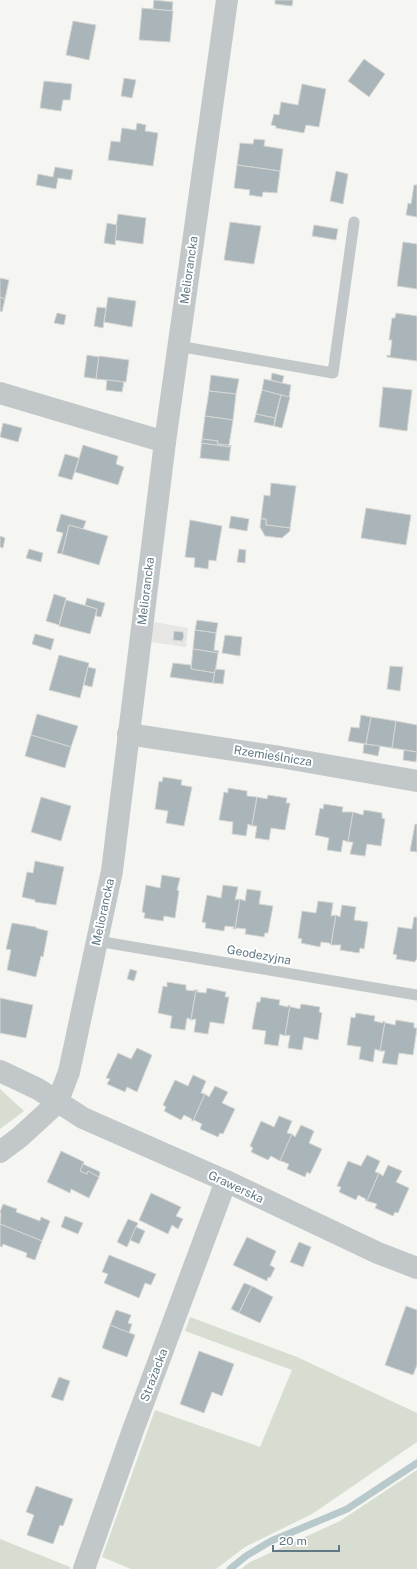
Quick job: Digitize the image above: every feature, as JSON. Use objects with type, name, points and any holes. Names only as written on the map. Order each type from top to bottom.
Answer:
[{"type":"street","name":"Meliorancka","points":[[0,1152],[20,1137],[57,1103],[69,1072],[112,871],[165,442],[227,0]]},
{"type":"street","points":[[0,393],[165,442]]},
{"type":"street","name":"Rzemieślnicza","points":[[128,734],[280,757],[417,781]]},
{"type":"street","name":"Grawerska","points":[[0,1071],[38,1088],[57,1103],[83,1118],[226,1182],[378,1253],[417,1268]]},
{"type":"street","name":"Strażacka","points":[[84,1569],[133,1430],[226,1182]]},
{"type":"lane","points":[[178,346],[333,373],[354,222]]},
{"type":"lane","name":"Geodezyjna","points":[[97,941],[417,995]]},
{"type":"shaded area","points":[[154,622],[188,628],[186,647],[151,642]]},
{"type":"shaded area","points":[[0,1089],[24,1111],[0,1129]]},
{"type":"shaded area","points":[[190,1317],[297,1357],[417,1413],[417,1442],[312,1514],[245,1547],[216,1569],[131,1569],[102,1557],[155,1410],[260,1447],[292,1370],[185,1331]]},
{"type":"shaded area","points":[[417,1470],[417,1569],[241,1569],[250,1562],[340,1521]]},
{"type":"shaded area","points":[[0,1539],[70,1567],[70,1569],[0,1569]]},
{"type":"building","points":[[154,0],[173,2],[172,11],[153,9]]},
{"type":"building","points":[[275,0],[293,0],[292,6],[275,4]]},
{"type":"building","points":[[142,8],[173,11],[170,42],[139,40]]},
{"type":"building","points":[[73,21],[96,25],[89,60],[66,55]]},
{"type":"building","points":[[364,59],[385,74],[369,97],[348,81]]},
{"type":"building","points":[[124,78],[136,80],[132,98],[121,96]]},
{"type":"building","points":[[44,81],[72,84],[70,100],[63,100],[61,111],[40,108]]},
{"type":"building","points":[[302,84],[326,89],[319,127],[306,125],[304,133],[276,128],[276,126],[271,125],[274,114],[279,115],[281,102],[298,105]]},
{"type":"building","points":[[137,123],[146,125],[145,131],[158,133],[153,166],[108,160],[111,141],[120,142],[122,128],[136,130]]},
{"type":"building","points":[[254,139],[265,140],[264,146],[283,149],[280,171],[237,165],[240,143],[253,144]]},
{"type":"building","points":[[237,165],[280,171],[277,193],[263,192],[262,197],[249,195],[250,190],[234,188]]},
{"type":"building","points":[[55,167],[73,170],[71,180],[58,178],[56,189],[36,185],[38,174],[53,177]]},
{"type":"building","points":[[336,171],[348,174],[343,204],[330,201]]},
{"type":"building","points":[[414,185],[417,185],[417,217],[406,215],[408,203],[411,204]]},
{"type":"building","points":[[118,214],[146,218],[143,244],[114,240]]},
{"type":"building","points":[[230,222],[261,226],[254,264],[224,260]]},
{"type":"building","points":[[107,223],[117,225],[115,245],[104,243]]},
{"type":"building","points":[[314,225],[338,229],[336,240],[312,236]]},
{"type":"building","points":[[403,242],[417,244],[417,289],[397,286]]},
{"type":"building","points":[[0,278],[9,280],[5,299],[0,297]]},
{"type":"building","points":[[0,297],[5,299],[2,312],[0,311]]},
{"type":"building","points":[[108,297],[136,301],[132,327],[104,322]]},
{"type":"building","points":[[97,307],[106,308],[103,328],[94,326]]},
{"type":"building","points":[[57,313],[66,315],[64,325],[54,323]]},
{"type":"building","points":[[396,313],[417,316],[417,361],[387,357],[387,355],[390,356],[392,340],[389,340],[392,318],[395,318]]},
{"type":"building","points":[[87,355],[99,357],[96,379],[84,377]]},
{"type":"building","points":[[99,356],[129,360],[126,382],[96,379]]},
{"type":"building","points":[[272,373],[284,376],[282,383],[271,380]]},
{"type":"building","points":[[211,375],[239,379],[236,394],[209,391]]},
{"type":"building","points":[[264,379],[291,385],[289,397],[262,390]]},
{"type":"building","points":[[107,380],[124,382],[122,392],[106,390]]},
{"type":"building","points":[[383,387],[412,390],[407,431],[379,427]]},
{"type":"building","points":[[262,390],[281,395],[275,418],[256,414]]},
{"type":"building","points":[[209,391],[236,394],[233,420],[205,416]]},
{"type":"building","points":[[281,395],[290,397],[282,428],[274,426]]},
{"type":"building","points":[[256,414],[275,418],[274,426],[254,422]]},
{"type":"building","points":[[205,416],[233,420],[229,445],[217,444],[218,441],[202,439]]},
{"type":"building","points":[[3,423],[22,428],[18,442],[0,437]]},
{"type":"building","points":[[202,439],[218,441],[217,444],[229,445],[229,447],[201,443]]},
{"type":"building","points":[[202,443],[229,447],[231,445],[229,461],[200,458]]},
{"type":"building","points":[[83,445],[118,456],[116,464],[124,467],[118,485],[75,472]]},
{"type":"building","points":[[65,454],[79,458],[72,480],[58,476]]},
{"type":"building","points":[[271,483],[296,486],[290,528],[266,525],[266,519],[261,519],[264,495],[270,496]]},
{"type":"building","points":[[366,508],[411,515],[406,545],[361,538]]},
{"type":"building","points":[[61,514],[86,521],[83,529],[69,525],[62,554],[57,553],[63,533],[56,531]]},
{"type":"building","points":[[231,516],[249,519],[247,531],[229,528]]},
{"type":"building","points":[[261,519],[266,519],[266,525],[290,528],[290,531],[282,538],[265,536],[260,527]]},
{"type":"building","points":[[190,520],[222,526],[216,561],[209,560],[208,569],[194,567],[195,558],[185,557]]},
{"type":"building","points":[[69,525],[108,536],[99,565],[62,554]]},
{"type":"building","points":[[0,536],[5,538],[3,548],[0,547]]},
{"type":"building","points":[[29,549],[43,553],[41,562],[26,558]]},
{"type":"building","points":[[239,549],[246,550],[245,563],[237,562]]},
{"type":"building","points":[[54,594],[66,598],[59,625],[46,621]]},
{"type":"building","points":[[87,598],[105,603],[101,617],[96,616],[97,609],[85,605]]},
{"type":"building","points":[[66,600],[97,609],[90,634],[59,626]]},
{"type":"building","points":[[197,620],[218,623],[216,633],[195,630]]},
{"type":"building","points":[[195,630],[216,633],[214,650],[219,651],[218,653],[193,649]]},
{"type":"building","points":[[174,631],[183,632],[184,638],[182,641],[173,640]]},
{"type":"building","points":[[35,634],[54,639],[51,650],[32,644]]},
{"type":"building","points":[[225,635],[242,637],[240,656],[222,653]]},
{"type":"building","points":[[193,649],[218,653],[215,673],[191,669]]},
{"type":"building","points":[[59,655],[89,663],[80,698],[49,690]]},
{"type":"building","points":[[173,663],[191,665],[191,669],[215,673],[213,683],[170,677]]},
{"type":"building","points":[[390,666],[403,667],[400,691],[387,689]]},
{"type":"building","points":[[88,667],[96,669],[92,687],[84,685]]},
{"type":"building","points":[[215,669],[225,670],[223,684],[213,683]]},
{"type":"building","points":[[37,714],[78,726],[71,747],[31,735]]},
{"type":"building","points":[[361,715],[371,717],[366,744],[348,741],[351,727],[359,728]]},
{"type":"building","points":[[371,717],[396,721],[392,748],[366,744]]},
{"type":"building","points":[[396,721],[417,725],[417,752],[392,748]]},
{"type":"building","points":[[31,735],[71,747],[65,768],[25,756]]},
{"type":"building","points":[[364,744],[380,746],[378,756],[363,753]]},
{"type":"building","points":[[404,750],[417,752],[416,762],[403,760]]},
{"type":"building","points":[[163,777],[182,780],[181,785],[192,787],[184,826],[166,823],[168,811],[155,809],[159,781],[162,782]]},
{"type":"building","points":[[228,788],[247,791],[247,796],[257,797],[252,826],[248,824],[246,836],[232,834],[233,822],[219,820],[224,792],[228,793]]},
{"type":"building","points":[[268,795],[287,798],[286,803],[290,803],[285,830],[271,828],[269,840],[255,838],[257,826],[252,826],[257,797],[267,799]]},
{"type":"building","points":[[41,797],[71,806],[61,841],[31,832]]},
{"type":"building","points":[[324,804],[343,807],[342,812],[353,812],[348,842],[343,840],[341,852],[327,850],[329,838],[315,835],[320,808],[323,809]]},
{"type":"building","points":[[364,810],[382,813],[382,818],[385,819],[381,846],[367,844],[365,856],[350,854],[353,842],[348,842],[353,812],[363,815]]},
{"type":"building","points":[[415,824],[417,824],[417,852],[410,851]]},
{"type":"building","points":[[35,861],[64,867],[56,905],[35,902],[35,900],[22,897],[27,872],[33,873]]},
{"type":"building","points":[[162,875],[180,878],[177,890],[179,891],[175,918],[164,916],[163,921],[144,918],[145,913],[142,912],[146,885],[160,888]]},
{"type":"building","points":[[223,885],[238,887],[235,900],[240,899],[235,929],[233,929],[234,927],[225,926],[224,931],[205,928],[206,923],[202,922],[207,895],[221,898]]},
{"type":"building","points":[[247,889],[261,891],[259,904],[273,906],[268,933],[265,933],[264,937],[245,934],[246,929],[235,929],[240,899],[245,901]]},
{"type":"building","points":[[318,901],[333,903],[331,916],[336,915],[331,945],[329,943],[321,942],[320,947],[301,943],[302,939],[298,938],[302,911],[316,913]]},
{"type":"building","points":[[342,905],[356,907],[354,920],[368,922],[364,949],[360,948],[359,953],[340,950],[341,945],[331,945],[336,915],[340,917]]},
{"type":"building","points":[[414,917],[417,917],[417,958],[415,962],[396,959],[397,955],[393,954],[398,927],[412,929]]},
{"type":"building","points":[[12,923],[36,927],[48,931],[43,957],[41,956],[36,977],[7,970],[11,950],[6,949]]},
{"type":"building","points":[[130,969],[137,971],[134,981],[127,979]]},
{"type":"building","points":[[167,982],[186,985],[186,990],[196,990],[191,1020],[187,1018],[185,1030],[170,1028],[172,1016],[158,1013],[163,986],[167,987]]},
{"type":"building","points":[[207,988],[226,992],[225,997],[229,997],[224,1024],[210,1022],[208,1034],[194,1032],[196,1019],[191,1020],[196,990],[198,990],[197,992],[206,993]]},
{"type":"building","points":[[261,997],[280,1000],[279,1005],[290,1006],[285,1036],[280,1034],[278,1046],[264,1044],[266,1031],[252,1029],[257,1002],[260,1002]]},
{"type":"building","points":[[0,998],[33,1005],[26,1038],[0,1033]]},
{"type":"building","points":[[301,1004],[320,1007],[319,1012],[322,1013],[318,1040],[304,1037],[302,1050],[288,1048],[290,1035],[285,1036],[290,1006],[300,1009]]},
{"type":"building","points":[[356,1013],[375,1016],[374,1021],[385,1022],[380,1051],[375,1049],[373,1062],[359,1059],[361,1047],[347,1045],[351,1017],[355,1018]]},
{"type":"building","points":[[396,1020],[414,1023],[414,1028],[417,1028],[413,1055],[399,1053],[397,1065],[382,1063],[385,1051],[380,1051],[385,1022],[395,1025]]},
{"type":"building","points":[[137,1048],[152,1055],[137,1092],[127,1087],[125,1092],[107,1084],[110,1079],[106,1078],[118,1053],[131,1059]]},
{"type":"building","points":[[193,1075],[206,1081],[201,1093],[205,1094],[193,1121],[184,1115],[181,1120],[164,1111],[166,1107],[163,1105],[175,1080],[188,1086]]},
{"type":"building","points":[[215,1086],[228,1092],[222,1103],[235,1109],[223,1134],[220,1133],[218,1137],[200,1129],[202,1124],[194,1120],[193,1121],[205,1094],[209,1097]]},
{"type":"building","points":[[279,1116],[292,1121],[287,1133],[292,1134],[280,1161],[271,1156],[268,1160],[251,1152],[253,1148],[250,1146],[261,1121],[274,1127]]},
{"type":"building","points":[[301,1125],[314,1131],[309,1143],[322,1149],[310,1174],[307,1172],[305,1177],[287,1169],[289,1164],[280,1161],[292,1134],[295,1137]]},
{"type":"building","points":[[61,1151],[84,1162],[80,1171],[87,1174],[88,1171],[99,1177],[89,1198],[71,1189],[70,1193],[47,1182]]},
{"type":"building","points":[[367,1155],[380,1161],[375,1172],[379,1173],[367,1201],[358,1195],[356,1200],[339,1192],[341,1187],[337,1186],[348,1161],[361,1166]]},
{"type":"building","points":[[83,1164],[100,1172],[99,1177],[88,1171],[87,1174],[80,1171]]},
{"type":"building","points":[[388,1165],[402,1171],[396,1182],[409,1188],[398,1213],[395,1212],[393,1216],[375,1208],[377,1204],[367,1201],[379,1173],[383,1176]]},
{"type":"building","points":[[151,1193],[181,1207],[176,1216],[183,1219],[178,1229],[172,1225],[168,1234],[139,1220]]},
{"type":"building","points":[[3,1204],[17,1209],[16,1212],[40,1221],[41,1217],[50,1221],[42,1241],[0,1224],[0,1212]]},
{"type":"building","points":[[65,1216],[83,1223],[78,1234],[61,1227]]},
{"type":"building","points":[[128,1219],[138,1223],[127,1247],[117,1242]]},
{"type":"building","points":[[0,1224],[42,1241],[35,1260],[26,1257],[27,1253],[3,1244],[2,1247],[0,1246]]},
{"type":"building","points":[[136,1227],[145,1231],[139,1244],[130,1240]]},
{"type":"building","points":[[247,1237],[276,1251],[270,1265],[275,1268],[270,1278],[268,1277],[267,1281],[233,1265]]},
{"type":"building","points":[[299,1242],[311,1247],[303,1267],[290,1262]]},
{"type":"building","points":[[109,1255],[156,1274],[151,1285],[145,1283],[139,1298],[104,1283],[108,1274],[102,1272]]},
{"type":"building","points":[[244,1283],[252,1286],[239,1313],[231,1309]]},
{"type":"building","points":[[252,1286],[273,1297],[260,1323],[239,1313]]},
{"type":"building","points":[[406,1306],[417,1310],[417,1365],[413,1375],[385,1365]]},
{"type":"building","points":[[116,1310],[131,1315],[128,1323],[132,1324],[129,1333],[110,1325]]},
{"type":"building","points":[[110,1325],[135,1335],[127,1357],[102,1348]]},
{"type":"building","points":[[199,1351],[234,1364],[222,1396],[212,1392],[204,1413],[180,1404]]},
{"type":"building","points":[[59,1377],[70,1381],[63,1401],[51,1397]]},
{"type":"building","points":[[36,1486],[73,1499],[63,1526],[60,1525],[53,1544],[27,1535],[34,1515],[26,1512]]},
{"type":"waterway","points":[[230,1569],[246,1556],[271,1541],[347,1509],[417,1463]]}]
